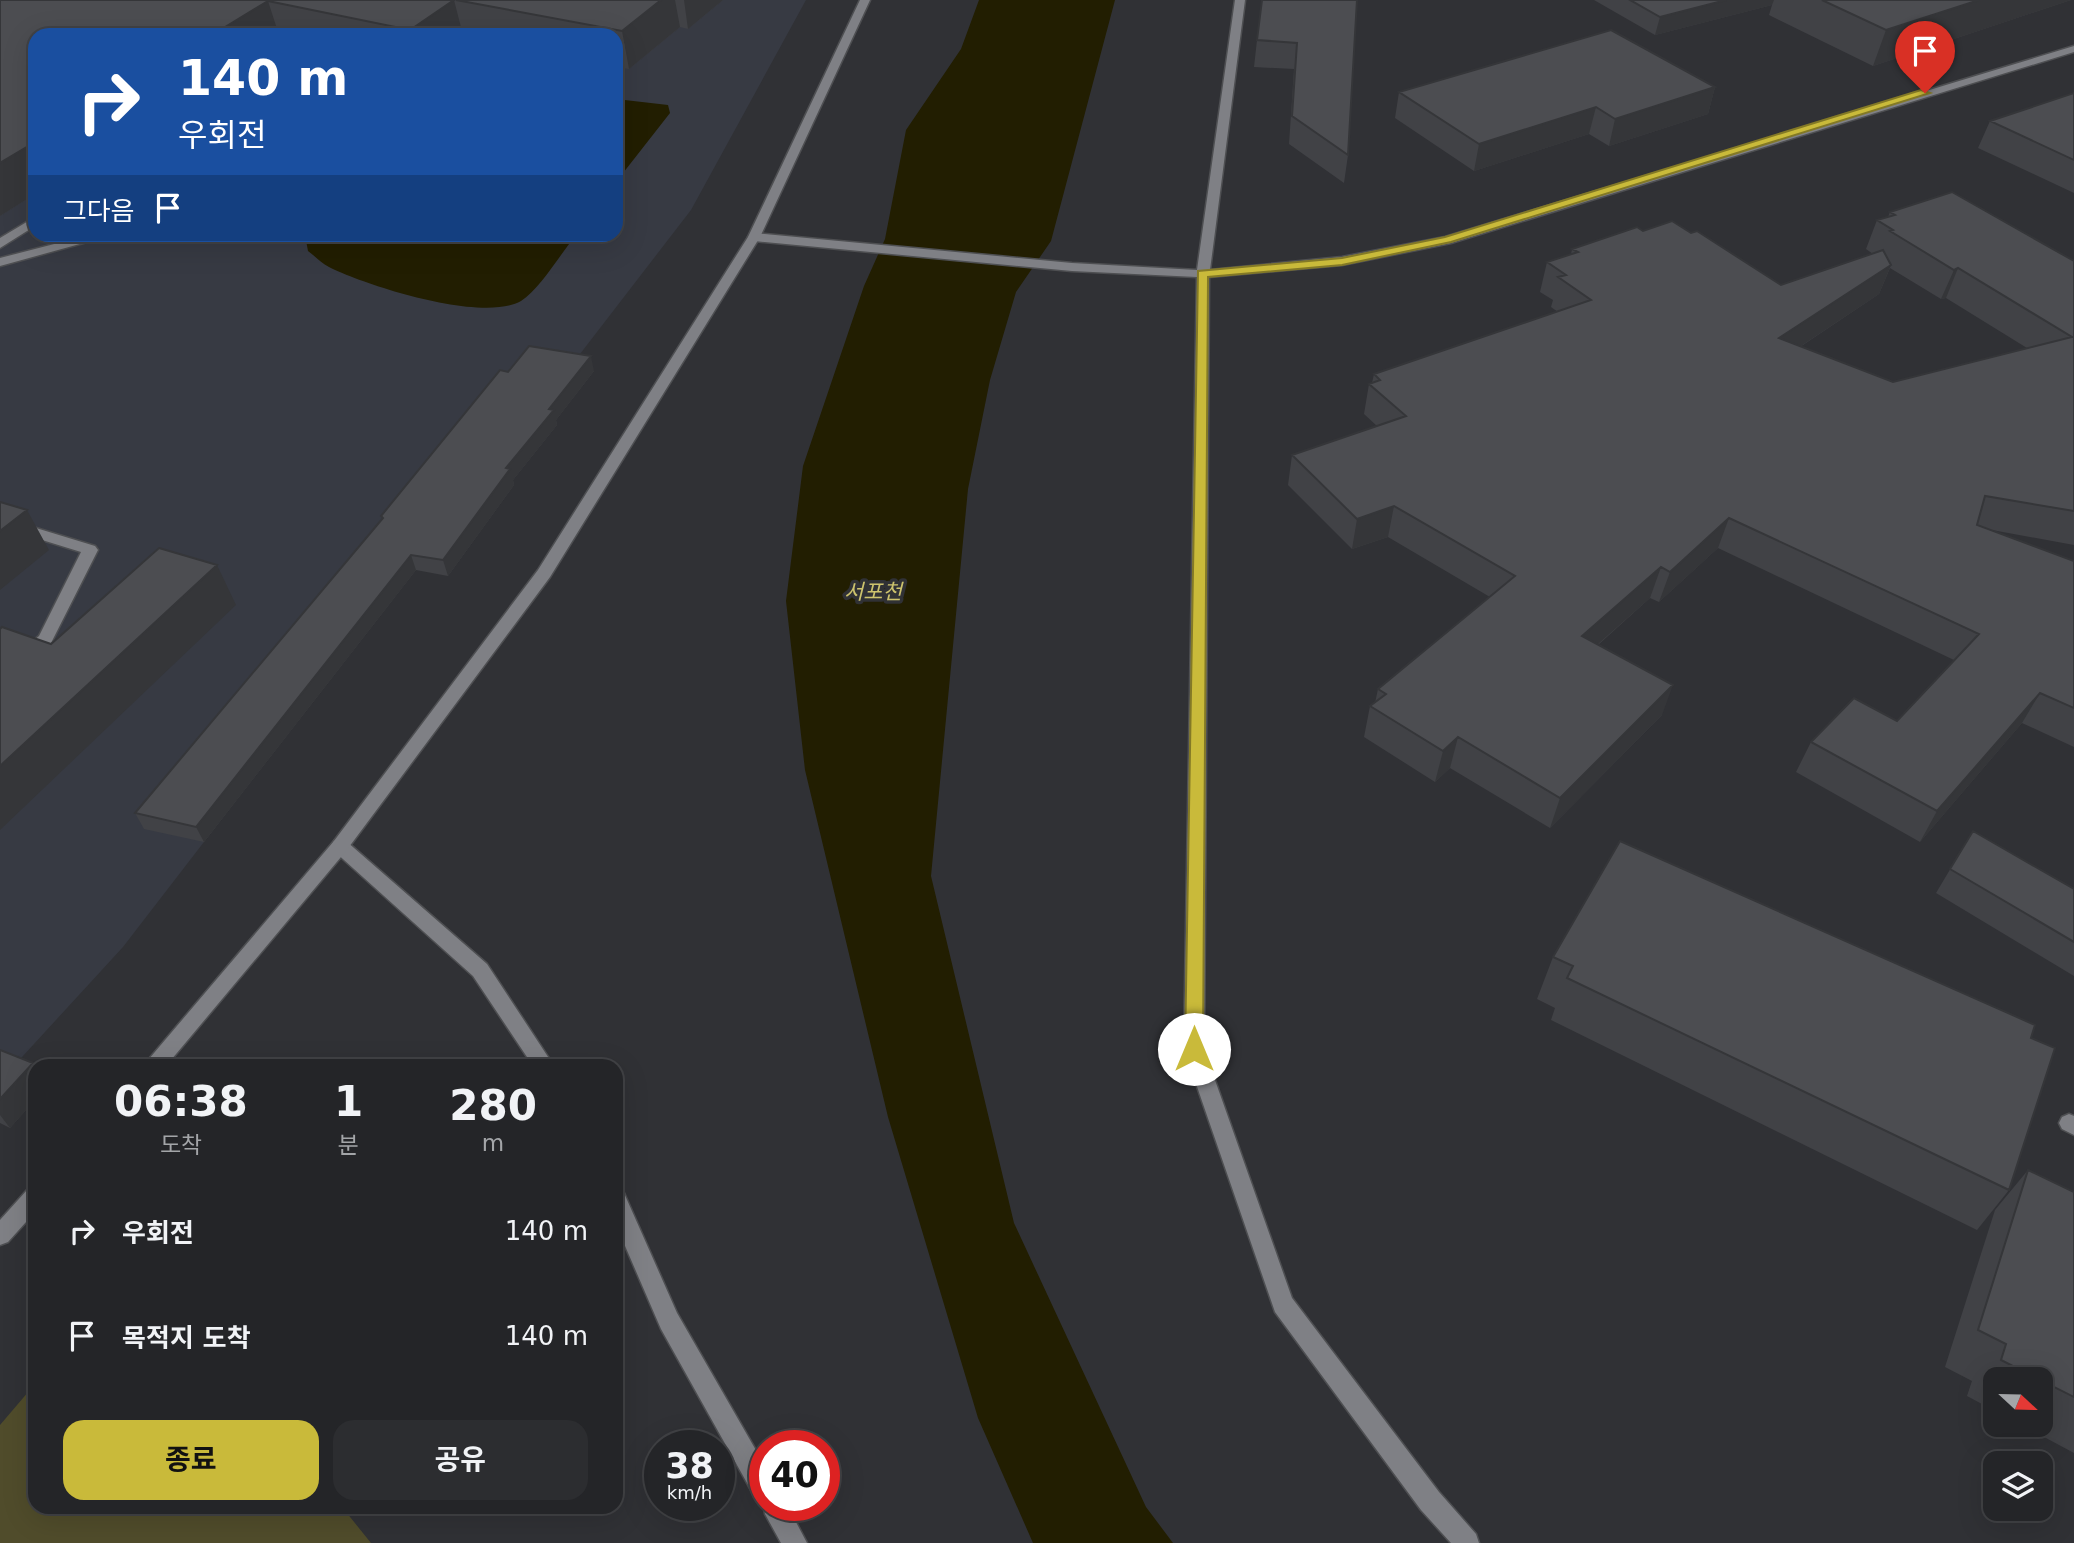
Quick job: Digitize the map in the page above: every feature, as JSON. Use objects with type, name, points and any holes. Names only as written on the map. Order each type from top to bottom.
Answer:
[{"type":"street","points":[[159,1059],[340,846],[544,573],[754,237],[866,0]]},
{"type":"street","points":[[1240,0],[1202,274],[1194,1049],[1283,1304],[1430,1501],[1467,1543]]},
{"type":"street","points":[[754,237],[1072,267],[1202,274],[1342,261],[1447,240],[2074,49]]},
{"type":"street","points":[[0,244],[28,226]]},
{"type":"street","points":[[0,262],[79,242]]},
{"type":"street","points":[[0,522],[90,550],[45,639],[0,677]]},
{"type":"street","points":[[340,846],[480,970],[539,1059]]},
{"type":"street","points":[[0,1235],[28,1205]]},
{"type":"street","points":[[623,1216],[669,1321],[749,1462]]},
{"type":"street","points":[[783,1521],[795,1543]]},
{"type":"shaded area","points":[[0,0],[806,0],[691,210],[123,947],[0,1081]]},
{"type":"shaded area","points":[[28,1392],[28,1514],[348,1514],[371,1543],[0,1543],[0,1425]]},
{"type":"water","name":"서포천","points":[[979,0],[1115,0],[1051,241],[1016,292],[990,380],[968,489],[931,876],[1014,1223],[1146,1507],[1173,1543],[1033,1543],[978,1418],[888,1117],[805,770],[786,601],[803,466],[864,286],[885,239],[906,130],[961,49]]},
{"type":"water","points":[[623,100],[668,105],[670,113],[623,173]]},
{"type":"water","points":[[306,242],[571,242],[543,280],[521,301],[503,307],[480,308],[396,292],[347,275],[326,265],[308,251]]},
{"type":"building","points":[[0,0],[454,0],[413,28],[400,28],[268,1],[224,28],[28,28],[28,146],[0,163]]},
{"type":"building","points":[[456,0],[661,0],[623,30],[623,28],[606,28]]},
{"type":"building","points":[[1262,0],[1357,0],[1348,155],[1292,116],[1297,43],[1257,40]]},
{"type":"building","points":[[1630,0],[1726,0],[1660,17]]},
{"type":"building","points":[[1822,0],[1979,0],[1886,30]]},
{"type":"building","points":[[1611,30],[1715,87],[1615,119],[1596,107],[1479,144],[1399,92]]},
{"type":"building","points":[[2074,93],[2074,160],[1990,121]]},
{"type":"building","points":[[1952,192],[2074,261],[2074,511],[1985,496],[1977,525],[2074,561],[2074,708],[2040,693],[1937,811],[1811,742],[1854,698],[1897,721],[1979,634],[1729,518],[1670,572],[1661,567],[1582,636],[1673,685],[1560,798],[1458,737],[1443,751],[1370,706],[1386,694],[1378,689],[1515,576],[1394,506],[1357,519],[1292,455],[1406,416],[1369,384],[1380,380],[1374,374],[1591,300],[1558,277],[1566,275],[1547,262],[1578,252],[1572,249],[1637,227],[1643,231],[1672,221],[1691,233],[1697,231],[1781,285],[1883,250],[1891,265],[1779,338],[1893,382],[2072,337],[1958,268],[1954,270],[1890,231],[1893,230],[1877,220],[1895,215],[1890,212]]},
{"type":"building","points":[[529,346],[591,356],[549,409],[554,410],[506,468],[510,469],[443,560],[411,555],[196,827],[135,813],[383,518],[381,516],[500,370],[508,372]]},
{"type":"building","points":[[0,502],[27,510],[0,531]]},
{"type":"building","points":[[159,548],[217,565],[0,766],[0,629],[2,627],[51,644]]},
{"type":"building","points":[[1973,831],[2074,889],[2074,942],[1950,869]]},
{"type":"building","points":[[1620,841],[2035,1025],[2031,1038],[2055,1048],[2009,1190],[1567,978],[1573,966],[1553,957]]},
{"type":"building","points":[[0,1050],[28,1061],[28,1068],[0,1099]]},
{"type":"building","points":[[2028,1170],[2074,1192],[2074,1397],[2053,1386],[2053,1367],[2015,1367],[2001,1360],[2006,1344],[1978,1330]]},
{"type":"route","points":[[1194,1049],[1202,274],[1342,261],[1447,240],[1925,93]]}]
